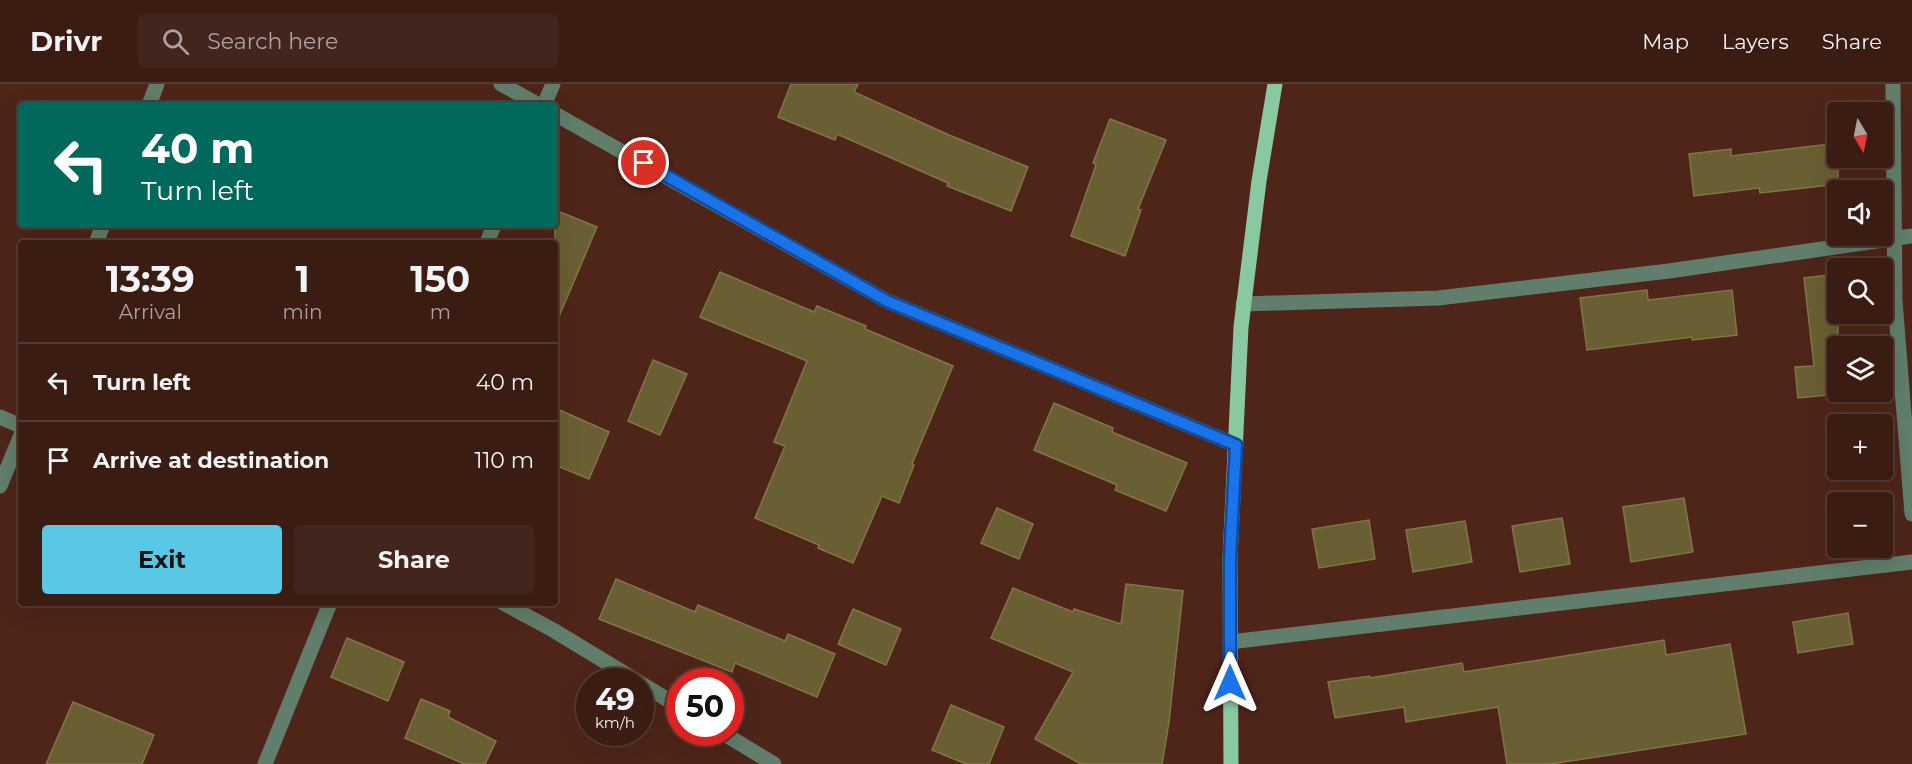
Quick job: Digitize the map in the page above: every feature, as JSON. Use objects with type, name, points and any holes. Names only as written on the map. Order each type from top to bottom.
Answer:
[{"type":"main road","points":[[1231,764],[1230,558],[1243,304],[1275,84]]},
{"type":"street","points":[[150,102],[157,84]]},
{"type":"street","points":[[501,84],[536,102]]},
{"type":"street","points":[[544,102],[553,84]]},
{"type":"street","points":[[1893,84],[1893,180]]},
{"type":"street","points":[[558,116],[887,301],[1236,445]]},
{"type":"street","points":[[1912,236],[1893,240],[1896,312],[1912,514]]},
{"type":"street","points":[[1243,304],[1438,298],[1670,271],[1850,246]]},
{"type":"street","points":[[0,417],[18,425]]},
{"type":"street","points":[[0,486],[18,442]]},
{"type":"street","points":[[1230,642],[1912,562]]},
{"type":"street","points":[[266,764],[329,606]]},
{"type":"street","points":[[509,606],[616,668]]},
{"type":"street","points":[[744,746],[774,764]]},
{"type":"building","points":[[791,84],[858,84],[854,92],[949,135],[1028,167],[1011,211],[947,186],[948,183],[837,134],[835,140],[778,117]]},
{"type":"building","points":[[1110,119],[1166,140],[1138,209],[1141,210],[1125,256],[1071,236],[1096,165],[1093,163]]},
{"type":"building","points":[[1827,144],[1827,168],[1838,168],[1838,180],[1827,180],[1827,185],[1760,193],[1759,188],[1694,196],[1689,154],[1731,149],[1731,156]]},
{"type":"building","points":[[558,211],[597,227],[558,319],[558,240],[555,240]]},
{"type":"building","points":[[720,272],[814,312],[817,306],[953,366],[912,464],[914,465],[899,503],[882,496],[853,563],[818,548],[819,545],[755,518],[785,446],[774,442],[807,361],[700,317]]},
{"type":"building","points":[[1827,275],[1827,324],[1838,324],[1838,336],[1827,336],[1827,395],[1798,398],[1795,367],[1814,366],[1804,278]]},
{"type":"building","points":[[1647,290],[1648,300],[1732,290],[1737,335],[1692,340],[1692,337],[1587,350],[1580,298]]},
{"type":"building","points":[[653,360],[687,374],[660,435],[628,421]]},
{"type":"building","points":[[1054,403],[1113,428],[1112,432],[1187,463],[1166,511],[1115,490],[1117,485],[1034,450]]},
{"type":"building","points":[[558,409],[609,432],[589,479],[558,466]]},
{"type":"building","points":[[1684,498],[1693,552],[1631,562],[1623,507]]},
{"type":"building","points":[[997,508],[1033,524],[1019,559],[981,543]]},
{"type":"building","points":[[1562,518],[1570,564],[1520,572],[1512,526]]},
{"type":"building","points":[[1369,520],[1375,559],[1319,568],[1312,529]]},
{"type":"building","points":[[1465,521],[1472,562],[1413,572],[1406,530]]},
{"type":"building","points":[[616,579],[695,612],[698,605],[785,641],[788,634],[835,654],[817,697],[735,663],[733,668],[722,668],[599,619]]},
{"type":"building","points":[[1126,584],[1183,591],[1169,722],[1162,764],[1081,764],[1035,739],[1073,672],[991,638],[1013,588],[1073,612],[1074,609],[1121,624]]},
{"type":"building","points":[[853,609],[901,629],[886,665],[838,644]]},
{"type":"building","points":[[1848,613],[1853,644],[1798,653],[1793,622]]},
{"type":"building","points":[[347,638],[404,662],[388,701],[331,677]]},
{"type":"building","points":[[1664,640],[1666,655],[1730,644],[1746,734],[1551,764],[1507,764],[1498,707],[1406,722],[1404,707],[1335,718],[1328,682],[1370,676],[1370,678],[1462,663],[1464,672]]},
{"type":"building","points":[[421,699],[450,711],[448,717],[496,741],[485,764],[464,764],[405,738]]},
{"type":"building","points":[[73,702],[154,735],[142,764],[46,764]]},
{"type":"building","points":[[951,705],[1004,727],[989,764],[966,764],[932,750]]},
{"type":"route","points":[[644,163],[887,301],[1236,445],[1230,558],[1230,683]]}]
